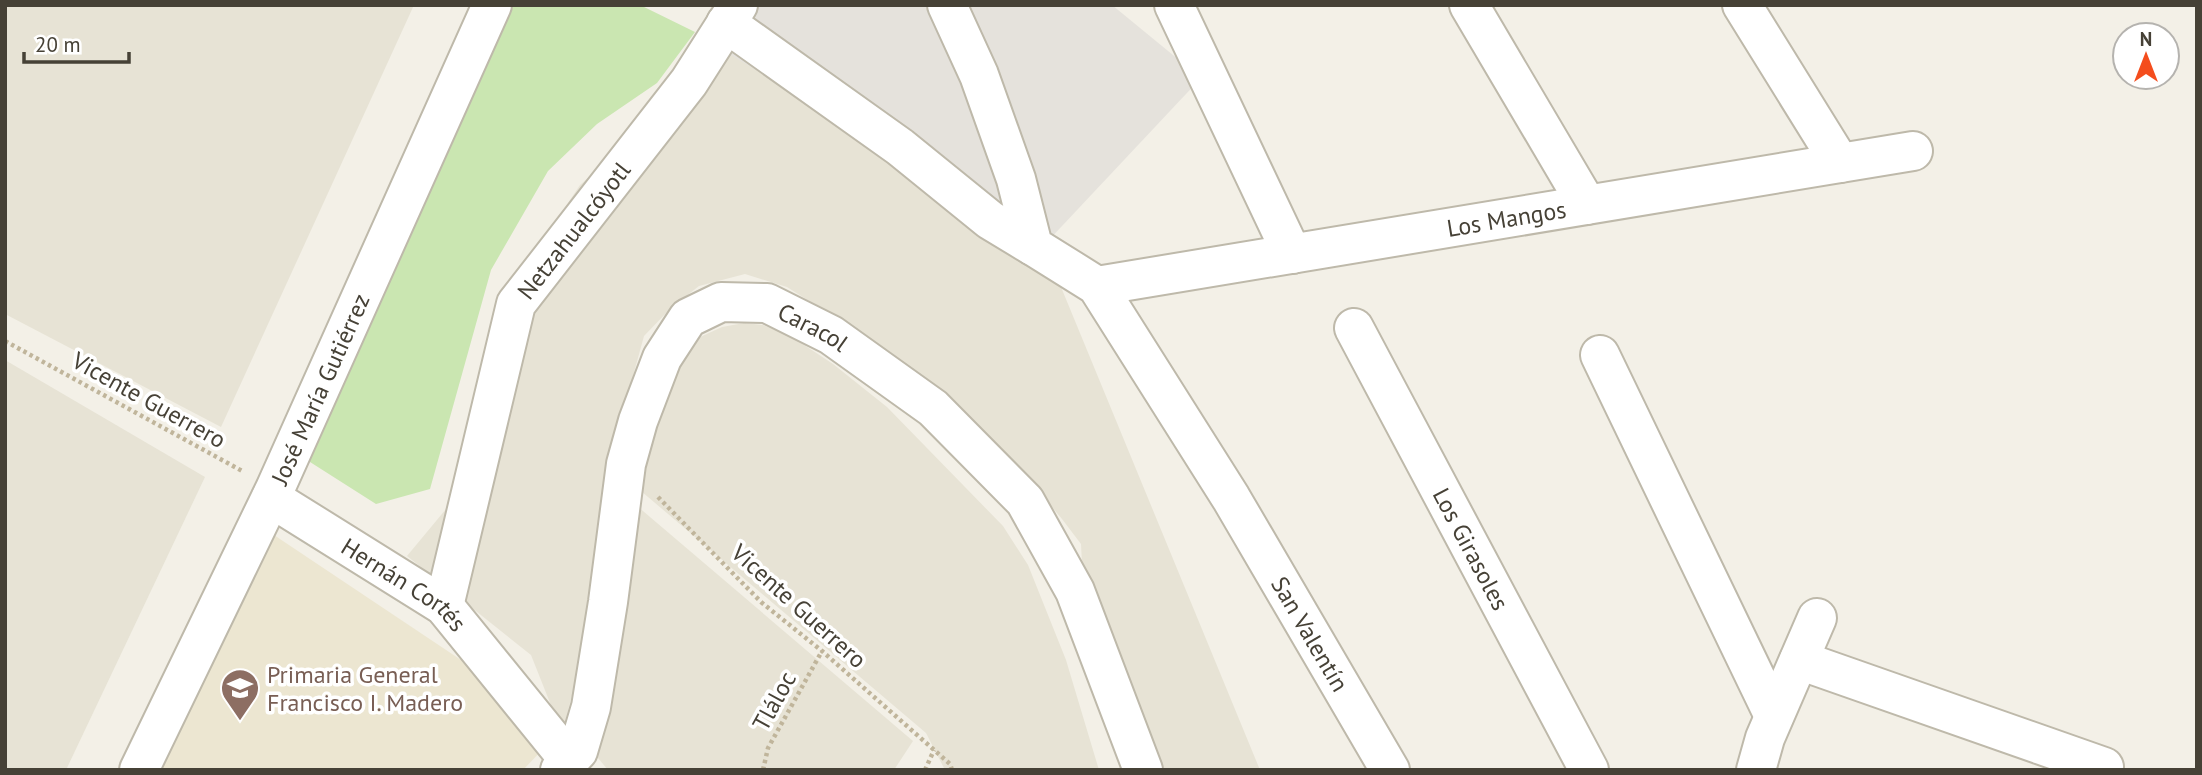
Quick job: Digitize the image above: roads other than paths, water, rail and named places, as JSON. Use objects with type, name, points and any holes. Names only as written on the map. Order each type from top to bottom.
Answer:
[{"type":"street","name":"José María Gutiérrez","points":[[139,770],[273,494],[492,5]]},
{"type":"street","points":[[947,5],[979,75],[1016,179],[1033,246]]},
{"type":"street","points":[[1174,5],[1292,254]]},
{"type":"street","points":[[1469,5],[1587,205]]},
{"type":"street","points":[[1742,5],[1840,163]]},
{"type":"street","points":[[732,14],[990,220],[1097,286]]},
{"type":"street","name":"Netzahualcóyotl","points":[[444,606],[516,304],[689,82],[732,14]]},
{"type":"street","name":"Los Mangos","points":[[1097,286],[1913,151]]},
{"type":"street","name":"San Valentín","points":[[1097,286],[1231,498],[1390,770]]},
{"type":"street","name":"Caracol","points":[[564,765],[578,751],[591,707],[626,464],[638,421],[663,358],[688,318],[721,302],[767,303],[831,335],[933,408],[1026,501],[1075,591],[1143,770]]},
{"type":"street","name":"Los Girasoles","points":[[1354,328],[1589,770]]},
{"type":"street","points":[[1600,355],[1774,716]]},
{"type":"street","name":"Hernán Cortés","points":[[273,494],[444,606],[564,765]]},
{"type":"street","points":[[1756,770],[1765,738],[1817,618]]},
{"type":"street","points":[[1799,660],[2104,767],[2103,770]]},
{"type":"place","name":"Primaria General Francisco I. Madero","points":[[240,722]]}]
